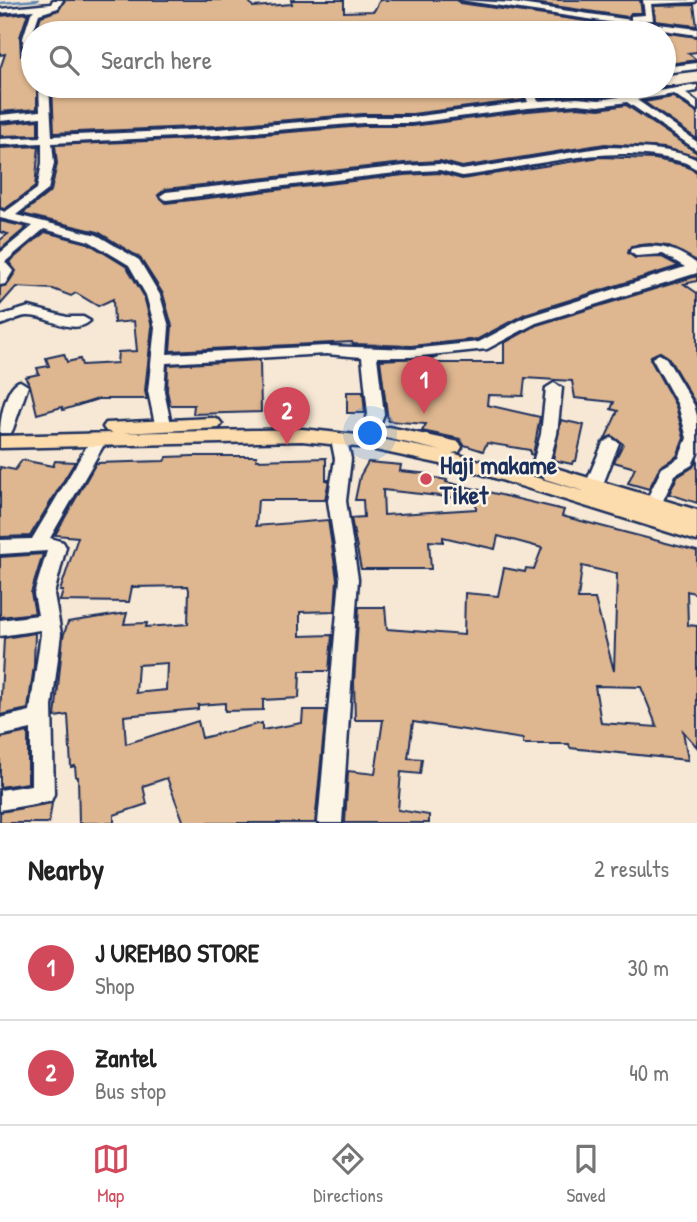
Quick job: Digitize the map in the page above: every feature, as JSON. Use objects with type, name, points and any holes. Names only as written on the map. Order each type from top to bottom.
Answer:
[{"type":"main road","points":[[2,433],[163,424],[307,423],[697,517]]},
{"type":"main road","points":[[2,433],[98,441],[302,435],[339,439],[368,436],[420,438],[539,470],[590,493],[697,533]]},
{"type":"street","points":[[32,21],[35,13],[55,6],[55,2],[59,0]]},
{"type":"street","points":[[464,0],[630,21]]},
{"type":"street","points":[[618,19],[650,18],[644,2],[695,0]]},
{"type":"street","points":[[0,11],[45,9]]},
{"type":"street","points":[[676,29],[697,32]]},
{"type":"street","points":[[676,69],[697,66]]},
{"type":"street","points":[[676,91],[697,88]]},
{"type":"street","points":[[676,91],[697,107]]},
{"type":"street","points":[[4,215],[42,190],[48,163],[44,98]]},
{"type":"street","points":[[532,98],[534,104]]},
{"type":"street","points":[[0,142],[174,135],[363,120],[412,120],[534,104],[577,101],[599,103],[634,98]]},
{"type":"street","points":[[628,99],[696,147]]},
{"type":"street","points":[[0,118],[44,114]]},
{"type":"street","points":[[166,196],[426,167],[439,167],[462,173],[605,150],[649,152],[695,161]]},
{"type":"street","points":[[4,215],[93,238],[134,263],[153,295],[162,327],[156,391],[163,424]]},
{"type":"street","points":[[0,281],[6,271],[0,262],[42,225]]},
{"type":"street","points":[[636,252],[651,249],[670,251],[697,268]]},
{"type":"street","points":[[160,359],[326,351],[411,353],[482,346],[531,320],[697,268]]},
{"type":"street","points":[[0,321],[24,312],[34,312],[60,322],[83,321]]},
{"type":"street","points":[[368,436],[376,414],[369,353]]},
{"type":"street","points":[[653,505],[668,472],[685,461],[695,438],[686,405],[659,358]]},
{"type":"street","points":[[2,433],[20,386]]},
{"type":"street","points":[[539,470],[549,434],[554,388]]},
{"type":"street","points":[[330,823],[349,579],[337,501],[343,459],[339,439]]},
{"type":"street","points":[[37,545],[98,441]]},
{"type":"street","points":[[590,493],[611,443]]},
{"type":"street","points":[[0,547],[49,544],[57,547],[44,594],[51,634],[41,717],[43,794],[0,800]]},
{"type":"street","points":[[0,628],[48,621]]},
{"type":"street","points":[[0,727],[41,717]]},
{"type":"building","points":[[65,0],[248,0],[253,7],[292,4],[291,0],[344,0],[344,12],[374,11],[380,0],[457,0],[460,3],[585,21],[39,21],[41,16],[59,10]]},
{"type":"building","points":[[522,0],[640,0],[642,13],[631,13],[628,17]]},
{"type":"building","points":[[694,5],[697,26],[676,24],[676,21],[655,21],[654,6]]},
{"type":"building","points":[[28,13],[25,21],[21,21],[21,98],[37,98],[37,109],[0,112],[0,69],[5,54],[0,55],[0,16]]},
{"type":"building","points":[[676,34],[697,37],[697,52],[688,53],[697,60],[676,63]]},
{"type":"building","points":[[53,98],[524,100],[412,114],[363,114],[217,126],[54,133]]},
{"type":"building","points":[[674,98],[697,113],[697,139],[644,102]]},
{"type":"building","points":[[626,105],[697,153],[697,157],[665,148],[605,144],[462,167],[440,161],[404,163],[166,189],[158,195],[166,203],[404,175],[440,173],[462,179],[600,157],[655,159],[684,165],[697,172],[697,261],[667,246],[631,246],[628,253],[635,258],[662,257],[679,266],[525,314],[478,339],[411,346],[352,342],[170,351],[172,326],[163,294],[140,258],[98,232],[22,214],[51,191],[57,164],[55,145],[217,138],[363,126],[412,126],[528,111],[577,107],[599,109]]},
{"type":"building","points":[[38,120],[38,135],[0,136],[0,124]]},
{"type":"building","points":[[39,146],[35,187],[5,209],[0,208],[0,148]]},
{"type":"building","points":[[0,221],[27,227],[0,250],[0,240],[8,234],[0,232]]},
{"type":"building","points":[[45,232],[88,243],[127,267],[144,296],[152,327],[145,391],[147,399],[98,399],[63,410],[62,407],[37,414],[30,385],[25,377],[39,374],[37,368],[49,366],[46,358],[64,354],[67,362],[80,359],[82,365],[117,363],[118,352],[137,351],[134,321],[114,323],[113,299],[98,306],[76,293],[71,296],[53,289],[16,287],[0,305],[0,287],[7,285],[16,271],[9,262]]},
{"type":"building","points":[[697,276],[697,281],[684,284],[697,293],[697,406],[668,357],[660,352],[651,356],[650,359],[676,406],[684,438],[677,456],[660,467],[649,489],[628,483],[635,468],[614,462],[623,444],[612,436],[605,439],[618,411],[611,409],[614,402],[575,398],[572,381],[525,378],[523,396],[488,395],[487,405],[540,417],[533,455],[530,450],[487,443],[483,451],[464,445],[460,439],[422,431],[426,424],[388,421],[380,360],[438,357],[420,363],[504,363],[504,343],[537,325]]},
{"type":"building","points":[[260,360],[261,412],[193,414],[194,405],[170,405],[167,391],[168,365]]},
{"type":"building","points":[[347,392],[363,392],[365,413],[347,413]]},
{"type":"building","points":[[561,420],[584,425],[576,461],[572,464],[553,460]]},
{"type":"building","points":[[257,456],[256,460],[326,458],[326,480],[329,480],[325,500],[258,500],[256,526],[328,520],[337,579],[335,611],[300,612],[300,636],[332,635],[329,671],[300,671],[299,698],[263,700],[263,710],[225,711],[225,703],[198,705],[198,709],[124,716],[126,744],[198,721],[202,738],[262,723],[262,730],[302,723],[303,710],[326,710],[315,823],[184,823],[167,778],[143,786],[147,804],[114,815],[114,823],[79,823],[78,777],[75,766],[71,767],[68,715],[55,717],[63,637],[68,622],[127,613],[124,624],[147,623],[146,627],[188,624],[189,590],[188,586],[132,587],[129,602],[60,601],[63,591],[60,591],[78,537],[55,535],[96,463],[164,461],[167,457]],"holes":[[[167,663],[166,690],[136,693],[138,665]]]},
{"type":"building","points":[[22,460],[53,466],[55,461],[75,462],[30,536],[0,537],[0,467],[15,470]]},
{"type":"building","points":[[697,460],[697,503],[669,494],[677,477],[693,467]]},
{"type":"building","points":[[368,462],[401,465],[400,471],[431,474],[430,477],[447,480],[446,482],[564,510],[562,516],[697,551],[697,594],[687,591],[688,625],[697,626],[697,747],[683,731],[688,760],[570,748],[569,744],[523,744],[523,739],[413,722],[408,758],[422,759],[420,774],[401,772],[398,810],[429,815],[429,823],[345,823],[348,771],[375,774],[383,720],[355,720],[354,682],[359,607],[385,607],[387,629],[464,635],[465,593],[498,596],[504,568],[525,572],[526,568],[534,569],[542,548],[498,536],[495,549],[443,537],[443,542],[429,541],[431,569],[361,569],[351,518],[364,517],[363,500],[355,500],[360,476]],"holes":[[[383,490],[476,500],[476,509],[384,515]],[[582,566],[617,574],[614,671],[595,599],[578,599]],[[595,686],[641,687],[657,727],[601,723]]]},
{"type":"building","points":[[43,554],[31,593],[35,613],[0,617],[0,557]]},
{"type":"building","points":[[35,633],[28,709],[0,715],[4,638]]},
{"type":"building","points":[[28,732],[28,783],[0,787],[0,738]]},
{"type":"building","points":[[52,803],[49,823],[0,823],[0,812]]},
{"type":"waterway","points":[[0,3],[38,0]]},
{"type":"place","name":"J UREMBO STORE","points":[[424,414]]},
{"type":"place","name":"Zantel","points":[[287,445]]},
{"type":"place","name":"Haji makame Tiket","points":[[426,479]]}]
